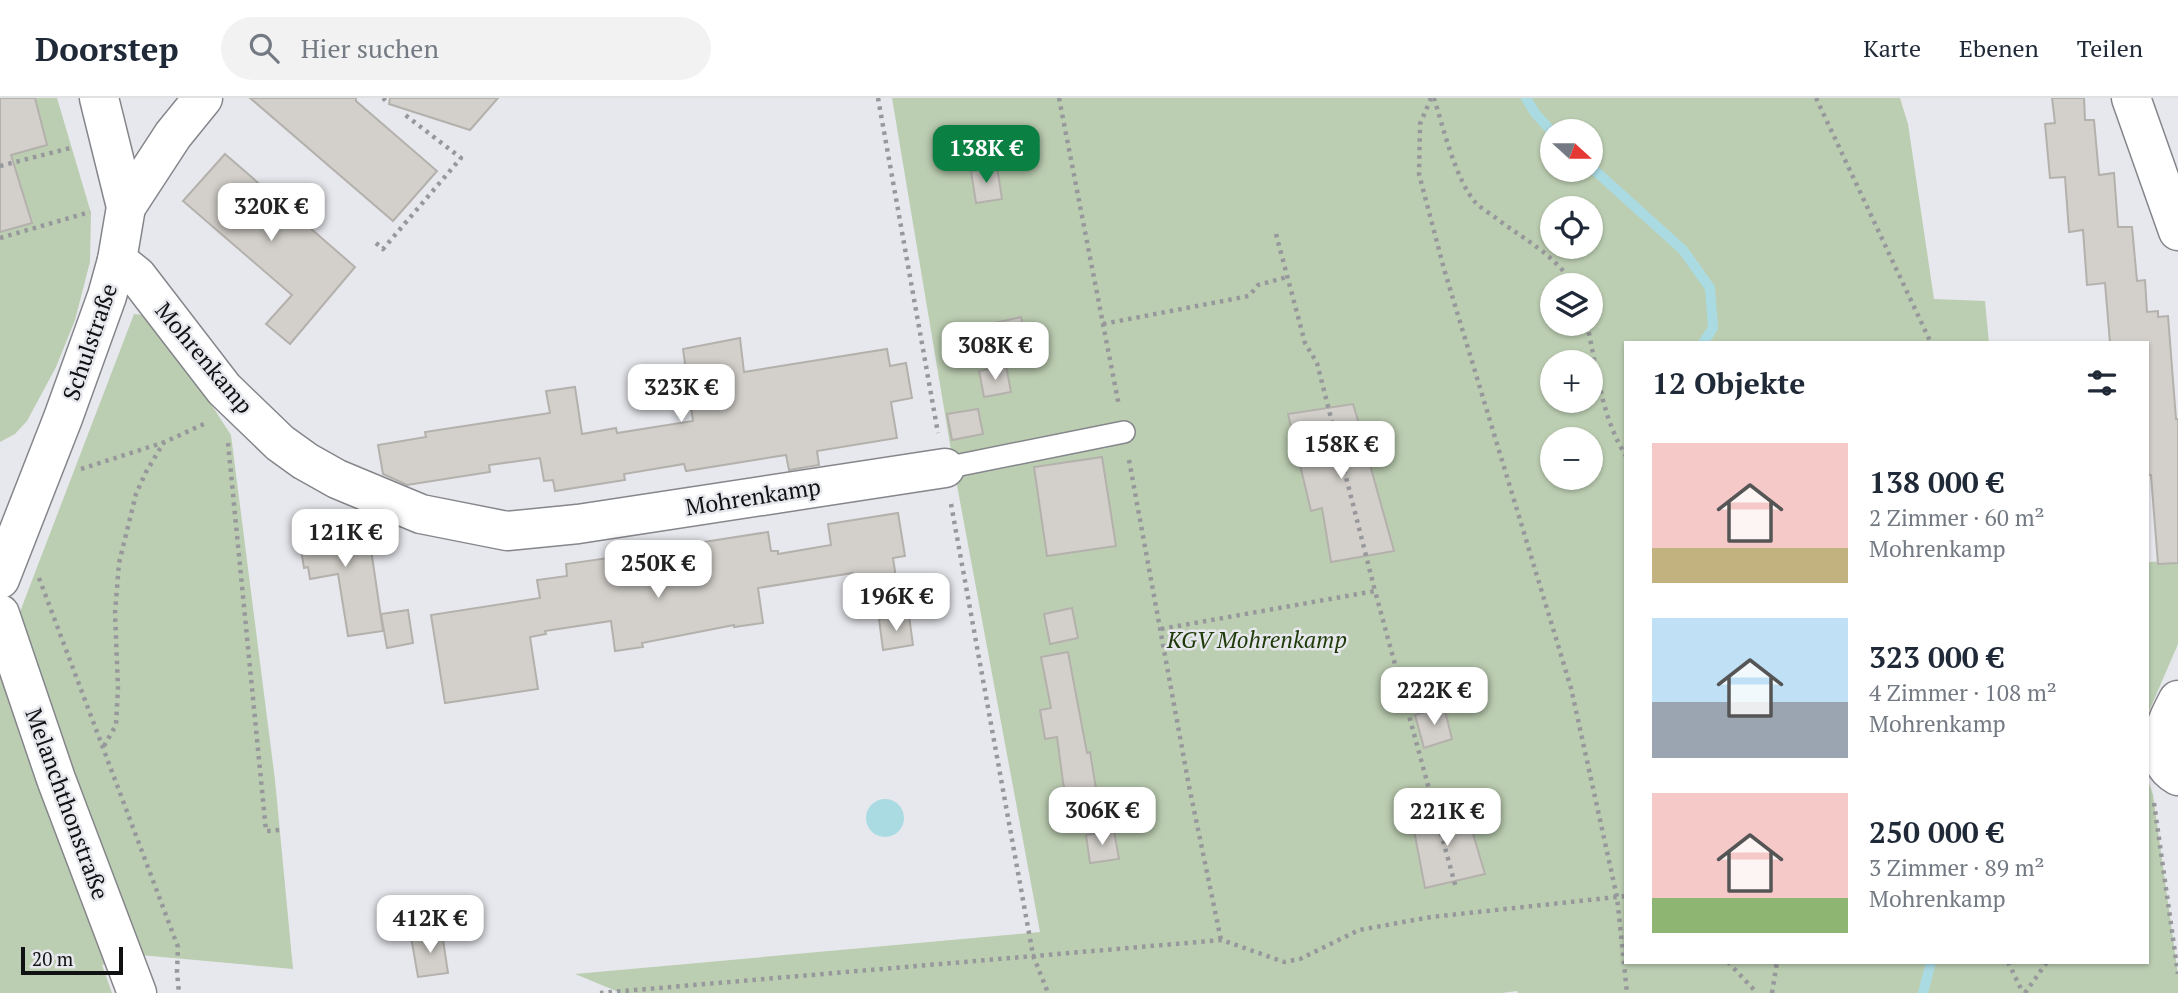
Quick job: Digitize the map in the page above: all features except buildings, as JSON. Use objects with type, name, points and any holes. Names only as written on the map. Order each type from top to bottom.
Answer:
[{"type":"street","name":"Schulstraße","points":[[18,574],[63,418],[103,308],[117,260],[126,204],[99,98]]},
{"type":"street","points":[[126,204],[173,135],[204,98]]},
{"type":"street","points":[[2131,98],[2178,231]]},
{"type":"street","name":"Mohrenkamp","points":[[117,260],[137,276],[224,402],[305,461],[337,479],[421,514],[507,531],[578,524],[945,468]]},
{"type":"street","name":"Melanchthonstraße","points":[[0,614],[56,779],[137,993]]},
{"type":"street","points":[[2166,786],[2171,773],[2161,755],[2161,741],[2178,700]]},
{"type":"lane","points":[[945,468],[1124,432]]},
{"type":"path","points":[[383,98],[390,104]]},
{"type":"path","points":[[878,98],[1033,955],[1048,993]]},
{"type":"path","points":[[1433,98],[1466,188],[1476,203],[1546,252],[1566,273]]},
{"type":"path","points":[[1433,98],[1420,124],[1418,159],[1423,192],[1571,688],[1617,897],[1627,993]]},
{"type":"path","points":[[1816,98],[1930,341]]},
{"type":"path","points":[[376,243],[383,249],[461,158],[404,114]]},
{"type":"path","points":[[0,166],[110,137]]},
{"type":"path","points":[[0,238],[126,204]]},
{"type":"path","points":[[1276,234],[1305,343],[1317,363],[1375,591],[1457,888]]},
{"type":"path","points":[[1102,324],[1249,296],[1258,285],[1287,277]]},
{"type":"path","points":[[1589,336],[1601,395],[1610,424],[1624,452]]},
{"type":"path","points":[[74,471],[165,442],[224,402],[266,831],[280,830]]},
{"type":"path","points":[[104,747],[116,725],[117,713],[115,613],[119,563],[136,494],[165,442]]},
{"type":"path","points":[[18,574],[104,747],[178,947],[179,993]]},
{"type":"path","points":[[1161,629],[1375,591]]},
{"type":"path","points":[[1189,786],[1221,940]]},
{"type":"path","points":[[2166,786],[2171,924],[2178,974]]},
{"type":"path","points":[[600,993],[1221,940],[1284,962],[1300,959],[1359,929],[1624,896]]},
{"type":"path","points":[[2171,924],[2178,923]]},
{"type":"path","points":[[1730,964],[1756,993]]},
{"type":"path","points":[[1772,993],[1777,964]]},
{"type":"path","points":[[2009,964],[2024,993],[2046,964]]},
{"type":"green space","points":[[0,98],[57,98],[91,213],[90,262],[75,320],[56,367],[27,421],[15,434],[0,442]]},
{"type":"green space","name":"KGV Mohrenkamp","points":[[892,98],[1900,98],[1908,124],[1934,299],[1985,301],[1989,341],[1624,341],[1624,964],[2149,964],[2149,783],[2153,795],[2178,974],[2178,993],[621,993],[575,974],[1040,932],[956,480]]},
{"type":"green space","points":[[134,314],[154,316],[231,435],[275,780],[293,969],[140,955],[102,965],[112,993],[0,993],[0,664]]},
{"type":"green space","points":[[2178,561],[2178,644],[2149,711],[2149,562]]},
{"type":"water","points":[[885,799],[898,805],[904,818],[898,831],[885,837],[872,831],[866,818],[872,805]]},
{"type":"waterway","points":[[1526,98],[1540,119]]},
{"type":"waterway","points":[[1603,178],[1683,250],[1710,288],[1713,328],[1704,341]]},
{"type":"waterway","points":[[1923,993],[1930,964]]}]
